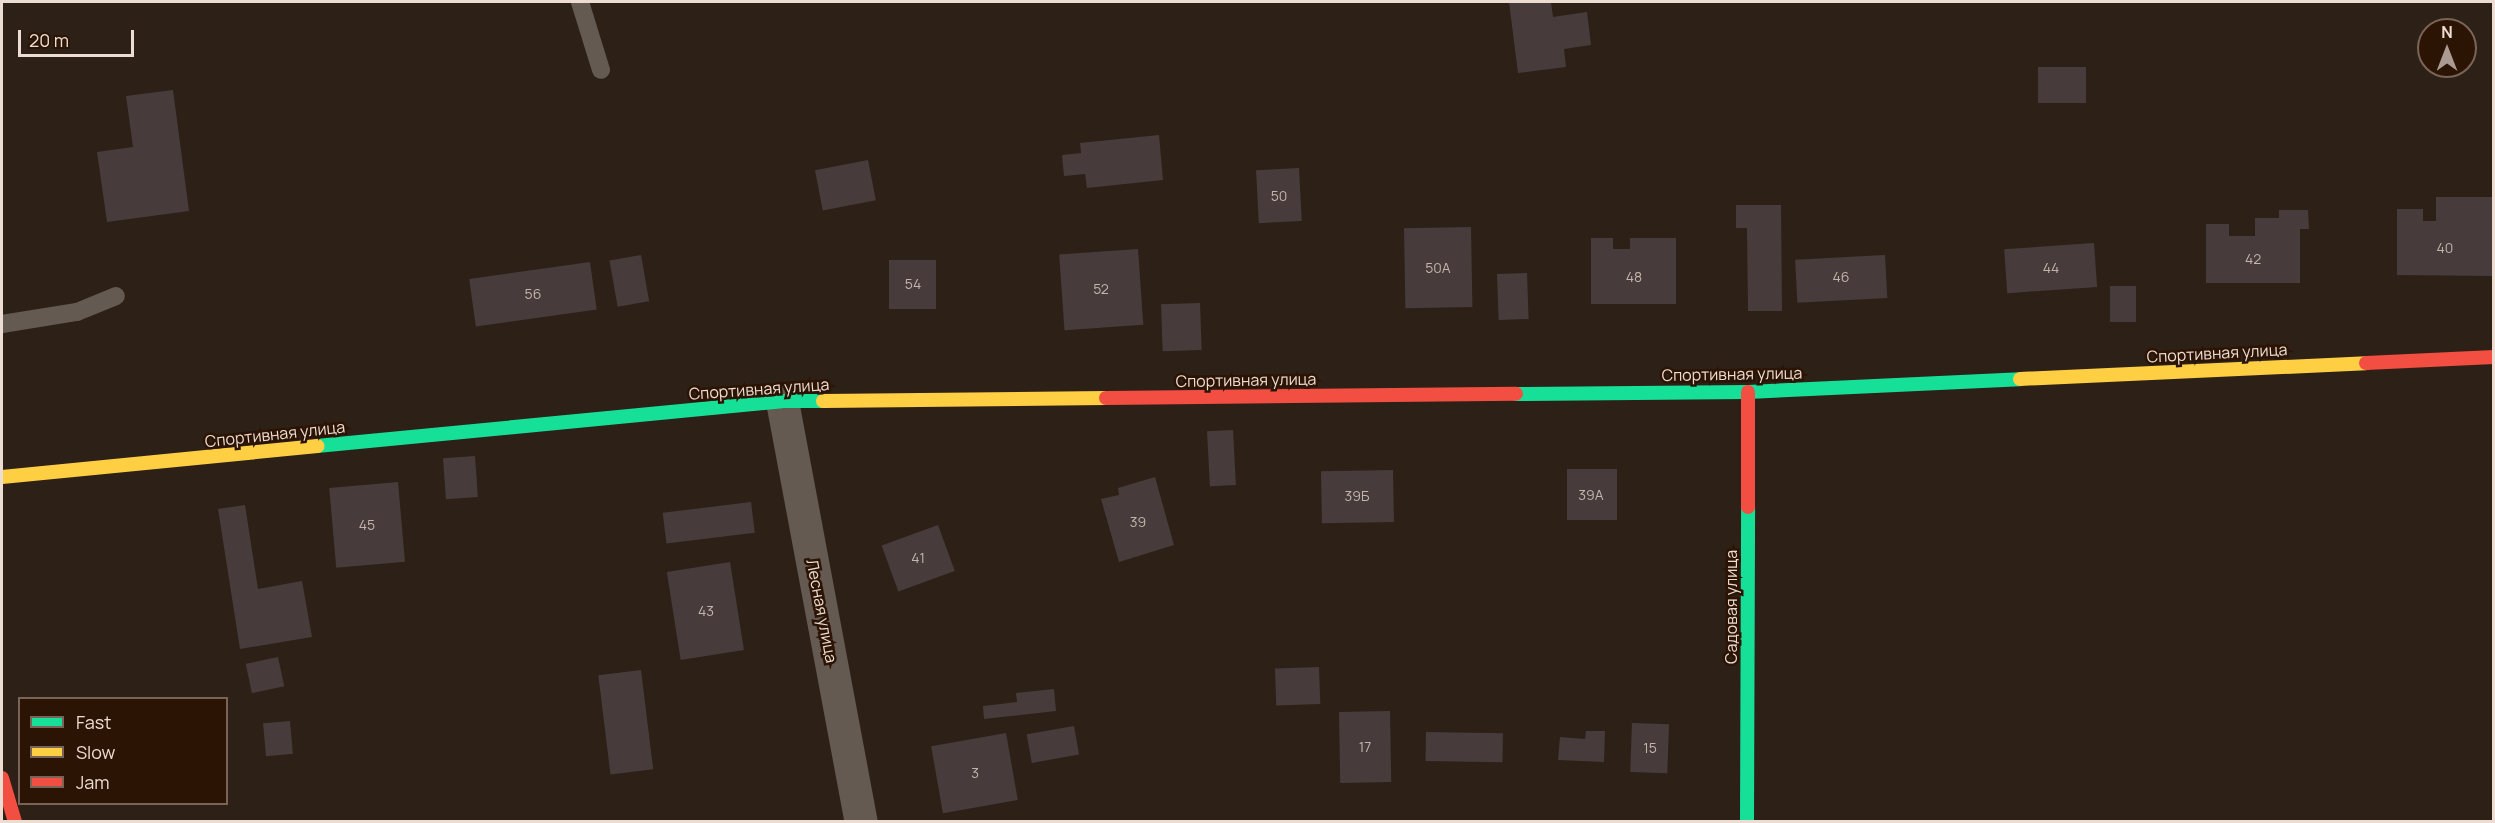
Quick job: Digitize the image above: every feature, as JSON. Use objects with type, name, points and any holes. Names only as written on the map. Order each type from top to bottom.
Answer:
[{"type":"street","name":"Спортивная улица","points":[[2,477],[782,401],[1748,392],[2493,357]]},
{"type":"street","name":"Садовая улица","points":[[1747,822],[1748,392]]},
{"type":"street","name":"Лесная улица","points":[[782,401],[861,822]]},
{"type":"street","points":[[2,778],[15,822]]},
{"type":"lane","points":[[580,2],[601,70]]},
{"type":"lane","points":[[2,324],[76,312],[116,296]]},
{"type":"building","points":[[1509,2],[1551,2],[1553,17],[1587,12],[1591,45],[1564,49],[1566,67],[1518,73]]},
{"type":"building","points":[[2038,67],[2086,67],[2086,103],[2038,103]]},
{"type":"building","points":[[173,90],[189,211],[107,222],[97,152],[133,147],[126,96]]},
{"type":"building","points":[[1159,135],[1163,180],[1087,188],[1085,174],[1064,176],[1062,155],[1081,153],[1080,143]]},
{"type":"building","points":[[868,160],[876,200],[823,211],[815,170]]},
{"type":"building","points":[[1299,168],[1302,221],[1259,223],[1256,170]]},
{"type":"building","points":[[2436,197],[2493,197],[2493,276],[2397,275],[2397,209],[2423,209],[2423,221],[2436,221]]},
{"type":"building","points":[[1736,205],[1781,205],[1782,311],[1748,311],[1747,228],[1736,228]]},
{"type":"building","points":[[2279,210],[2308,210],[2309,229],[2300,229],[2300,283],[2206,283],[2206,224],[2229,224],[2229,236],[2255,236],[2255,218],[2279,218]]},
{"type":"building","points":[[1471,227],[1472,307],[1405,308],[1404,228]]},
{"type":"building","points":[[1591,238],[1613,238],[1613,249],[1630,249],[1630,238],[1676,238],[1676,304],[1591,304]]},
{"type":"building","points":[[2094,243],[2097,287],[2007,293],[2004,249]]},
{"type":"building","points":[[1138,249],[1143,325],[1064,330],[1059,255]]},
{"type":"building","points":[[641,255],[649,301],[618,307],[609,261]]},
{"type":"building","points":[[1885,255],[1887,298],[1797,303],[1795,260]]},
{"type":"building","points":[[889,260],[936,260],[936,309],[889,309]]},
{"type":"building","points":[[590,262],[597,310],[476,327],[469,279]]},
{"type":"building","points":[[1527,273],[1529,319],[1499,320],[1497,274]]},
{"type":"building","points":[[2110,286],[2136,286],[2136,322],[2110,322]]},
{"type":"building","points":[[1200,303],[1202,350],[1163,351],[1161,304]]},
{"type":"building","points":[[1233,430],[1236,485],[1210,486],[1207,431]]},
{"type":"building","points":[[475,456],[478,497],[446,499],[443,458]]},
{"type":"building","points":[[1567,469],[1617,469],[1617,520],[1567,520]]},
{"type":"building","points":[[1393,470],[1394,522],[1322,523],[1321,471]]},
{"type":"building","points":[[1155,477],[1174,545],[1119,562],[1101,499],[1119,495],[1118,488]]},
{"type":"building","points":[[398,482],[405,562],[336,568],[329,488]]},
{"type":"building","points":[[751,502],[755,533],[666,544],[663,513]]},
{"type":"building","points":[[245,505],[258,589],[302,581],[312,637],[240,649],[218,509]]},
{"type":"building","points":[[938,525],[955,571],[898,592],[882,546]]},
{"type":"building","points":[[730,562],[744,650],[681,660],[667,572]]},
{"type":"building","points":[[278,657],[284,686],[252,693],[246,664]]},
{"type":"building","points":[[1319,667],[1320,704],[1276,706],[1275,669]]},
{"type":"building","points":[[641,670],[653,769],[611,774],[598,675]]},
{"type":"building","points":[[1054,689],[1056,711],[984,719],[983,706],[1017,702],[1016,693]]},
{"type":"building","points":[[1390,711],[1391,782],[1340,783],[1339,712]]},
{"type":"building","points":[[290,721],[293,754],[266,756],[263,723]]},
{"type":"building","points":[[1632,723],[1669,724],[1667,773],[1630,772]]},
{"type":"building","points":[[1074,726],[1079,755],[1032,763],[1027,734]]},
{"type":"building","points":[[1586,731],[1605,731],[1604,762],[1558,760],[1560,737],[1585,739]]},
{"type":"building","points":[[1426,732],[1503,733],[1502,762],[1425,761]]},
{"type":"building","points":[[1006,733],[1018,800],[943,813],[931,746]]},
{"type":"traffic: fast","points":[[1516,394],[1748,392],[2020,379]]},
{"type":"traffic: fast","points":[[317,446],[782,401],[823,401]]},
{"type":"traffic: fast","points":[[1747,822],[1748,507]]},
{"type":"traffic: slow","points":[[2020,379],[2366,363]]},
{"type":"traffic: slow","points":[[823,401],[1106,398]]},
{"type":"traffic: slow","points":[[2,477],[317,446]]},
{"type":"traffic: jam","points":[[2366,363],[2494,357]]},
{"type":"traffic: jam","points":[[1748,392],[1748,507]]},
{"type":"traffic: jam","points":[[1106,398],[1516,394]]},
{"type":"traffic: jam","points":[[2,778],[15,822]]}]
